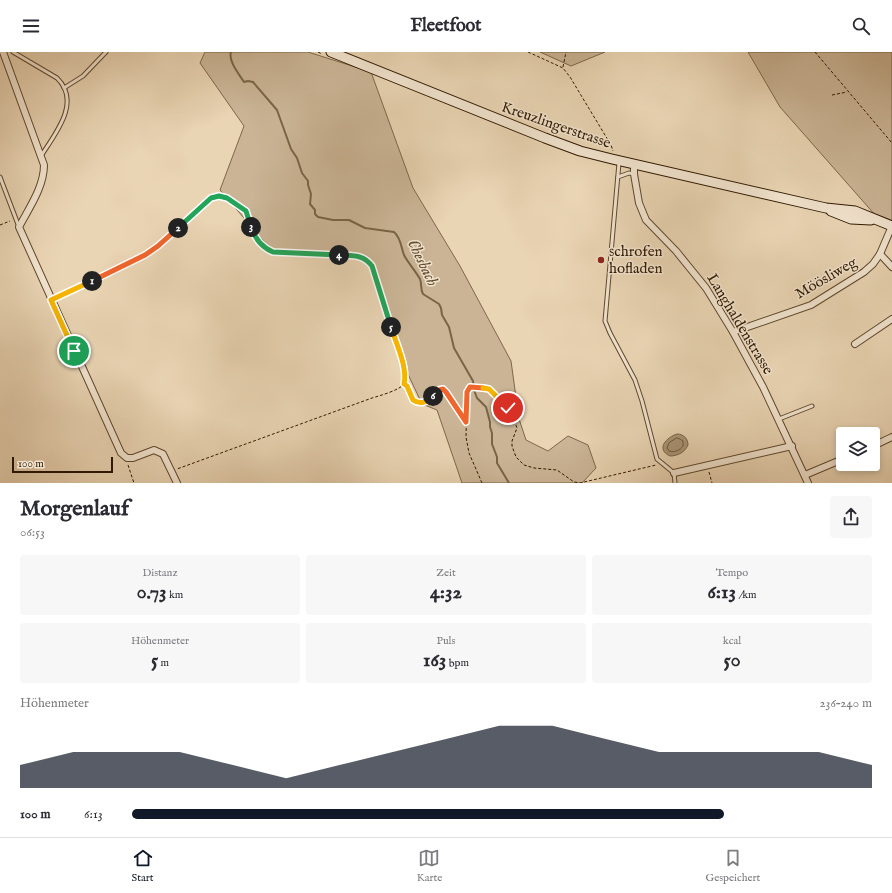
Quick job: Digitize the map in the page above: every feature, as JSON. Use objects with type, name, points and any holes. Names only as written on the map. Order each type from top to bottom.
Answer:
[{"type":"street","points":[[3,52],[44,165],[44,175],[39,188],[18,227],[121,453],[127,458],[133,458],[154,450],[163,454],[177,483]]},
{"type":"street","name":"Kreuzlingerstrasse","points":[[331,52],[545,138],[580,151],[615,160],[634,169],[826,208],[855,211],[892,226]]},
{"type":"street","name":"Langhaldenstrasse","points":[[634,169],[639,203],[646,220],[676,251],[706,288],[733,332],[792,446],[808,483]]},
{"type":"street","name":"Möösliweg","points":[[733,332],[811,305],[864,272],[873,264],[880,254],[892,226]]},
{"type":"street","points":[[880,254],[892,268]]},
{"type":"street","points":[[855,344],[892,319]]},
{"type":"street","points":[[880,443],[892,437]]},
{"type":"street","points":[[674,473],[792,446]]},
{"type":"street","points":[[805,475],[836,462]]},
{"type":"lane","points":[[13,52],[57,78],[64,88],[67,108],[65,116],[41,156]]},
{"type":"lane","points":[[64,88],[84,76],[106,52]]},
{"type":"lane","points":[[615,160],[618,177],[605,322],[635,380],[642,400],[656,459],[674,473],[675,483]]},
{"type":"lane","points":[[618,177],[630,173],[634,169]]},
{"type":"lane","points":[[0,177],[18,227]]},
{"type":"lane","points":[[778,419],[812,406]]},
{"type":"path","points":[[528,52],[563,68],[611,145],[615,160]]},
{"type":"path","points":[[563,68],[566,52]]},
{"type":"path","points":[[815,52],[892,143]]},
{"type":"path","points":[[832,95],[848,92]]},
{"type":"path","points":[[51,300],[145,255],[158,246],[211,198],[219,196],[227,198],[246,211],[258,242],[266,249],[273,252],[357,256],[368,260],[378,282],[404,368],[406,378],[404,384],[399,388],[171,472]]},
{"type":"path","points":[[0,225],[15,219]]},
{"type":"path","points":[[404,384],[407,386],[413,400],[420,403],[428,401],[439,390],[443,389],[458,408],[466,422]]},
{"type":"path","points":[[482,483],[469,454],[466,437],[467,392],[470,387],[489,389],[508,408],[517,428],[512,441],[514,452],[519,461],[528,467],[557,470],[574,482],[580,483],[660,463]]},
{"type":"path","points":[[127,458],[134,483]]},
{"type":"path","points":[[707,466],[712,483]]},
{"type":"shaded area","points":[[205,52],[308,52],[371,72],[413,188],[460,266],[511,361],[519,419],[526,440],[548,451],[568,436],[588,445],[596,468],[582,483],[462,483],[437,410],[422,404],[406,370],[375,265],[364,256],[273,252],[220,190],[244,126],[200,63]]},
{"type":"shaded area","points":[[540,52],[605,52],[571,66]]},
{"type":"shaded area","points":[[748,52],[892,52],[892,222],[876,216],[780,107]]},
{"type":"water","points":[[677,434],[685,437],[688,445],[681,453],[670,456],[663,450],[663,447],[666,440]]},
{"type":"waterway","name":"Chesbach","points":[[231,52],[230,56],[232,63],[244,82],[253,82],[277,110],[291,149],[297,158],[302,173],[308,181],[311,194],[310,204],[315,210],[315,214],[318,217],[333,220],[349,220],[365,228],[394,232],[398,237],[407,261],[420,279],[423,294],[439,304],[442,315],[449,327],[454,348],[473,381],[477,398],[486,407],[492,433],[492,444],[497,457],[497,463],[509,483]]},
{"type":"place","name":"schrofen hofladen","points":[[601,260]]},
{"type":"route","points":[[74,351],[51,300],[145,255],[158,246],[211,198],[219,196],[227,198],[246,211],[258,242],[266,249],[273,252],[357,256],[368,260],[378,282],[404,368],[406,378],[404,384],[407,386],[413,400],[420,403],[428,401],[439,390],[443,389],[461,412],[466,422],[468,414],[467,392],[470,387],[475,387],[489,389],[508,408]]}]
